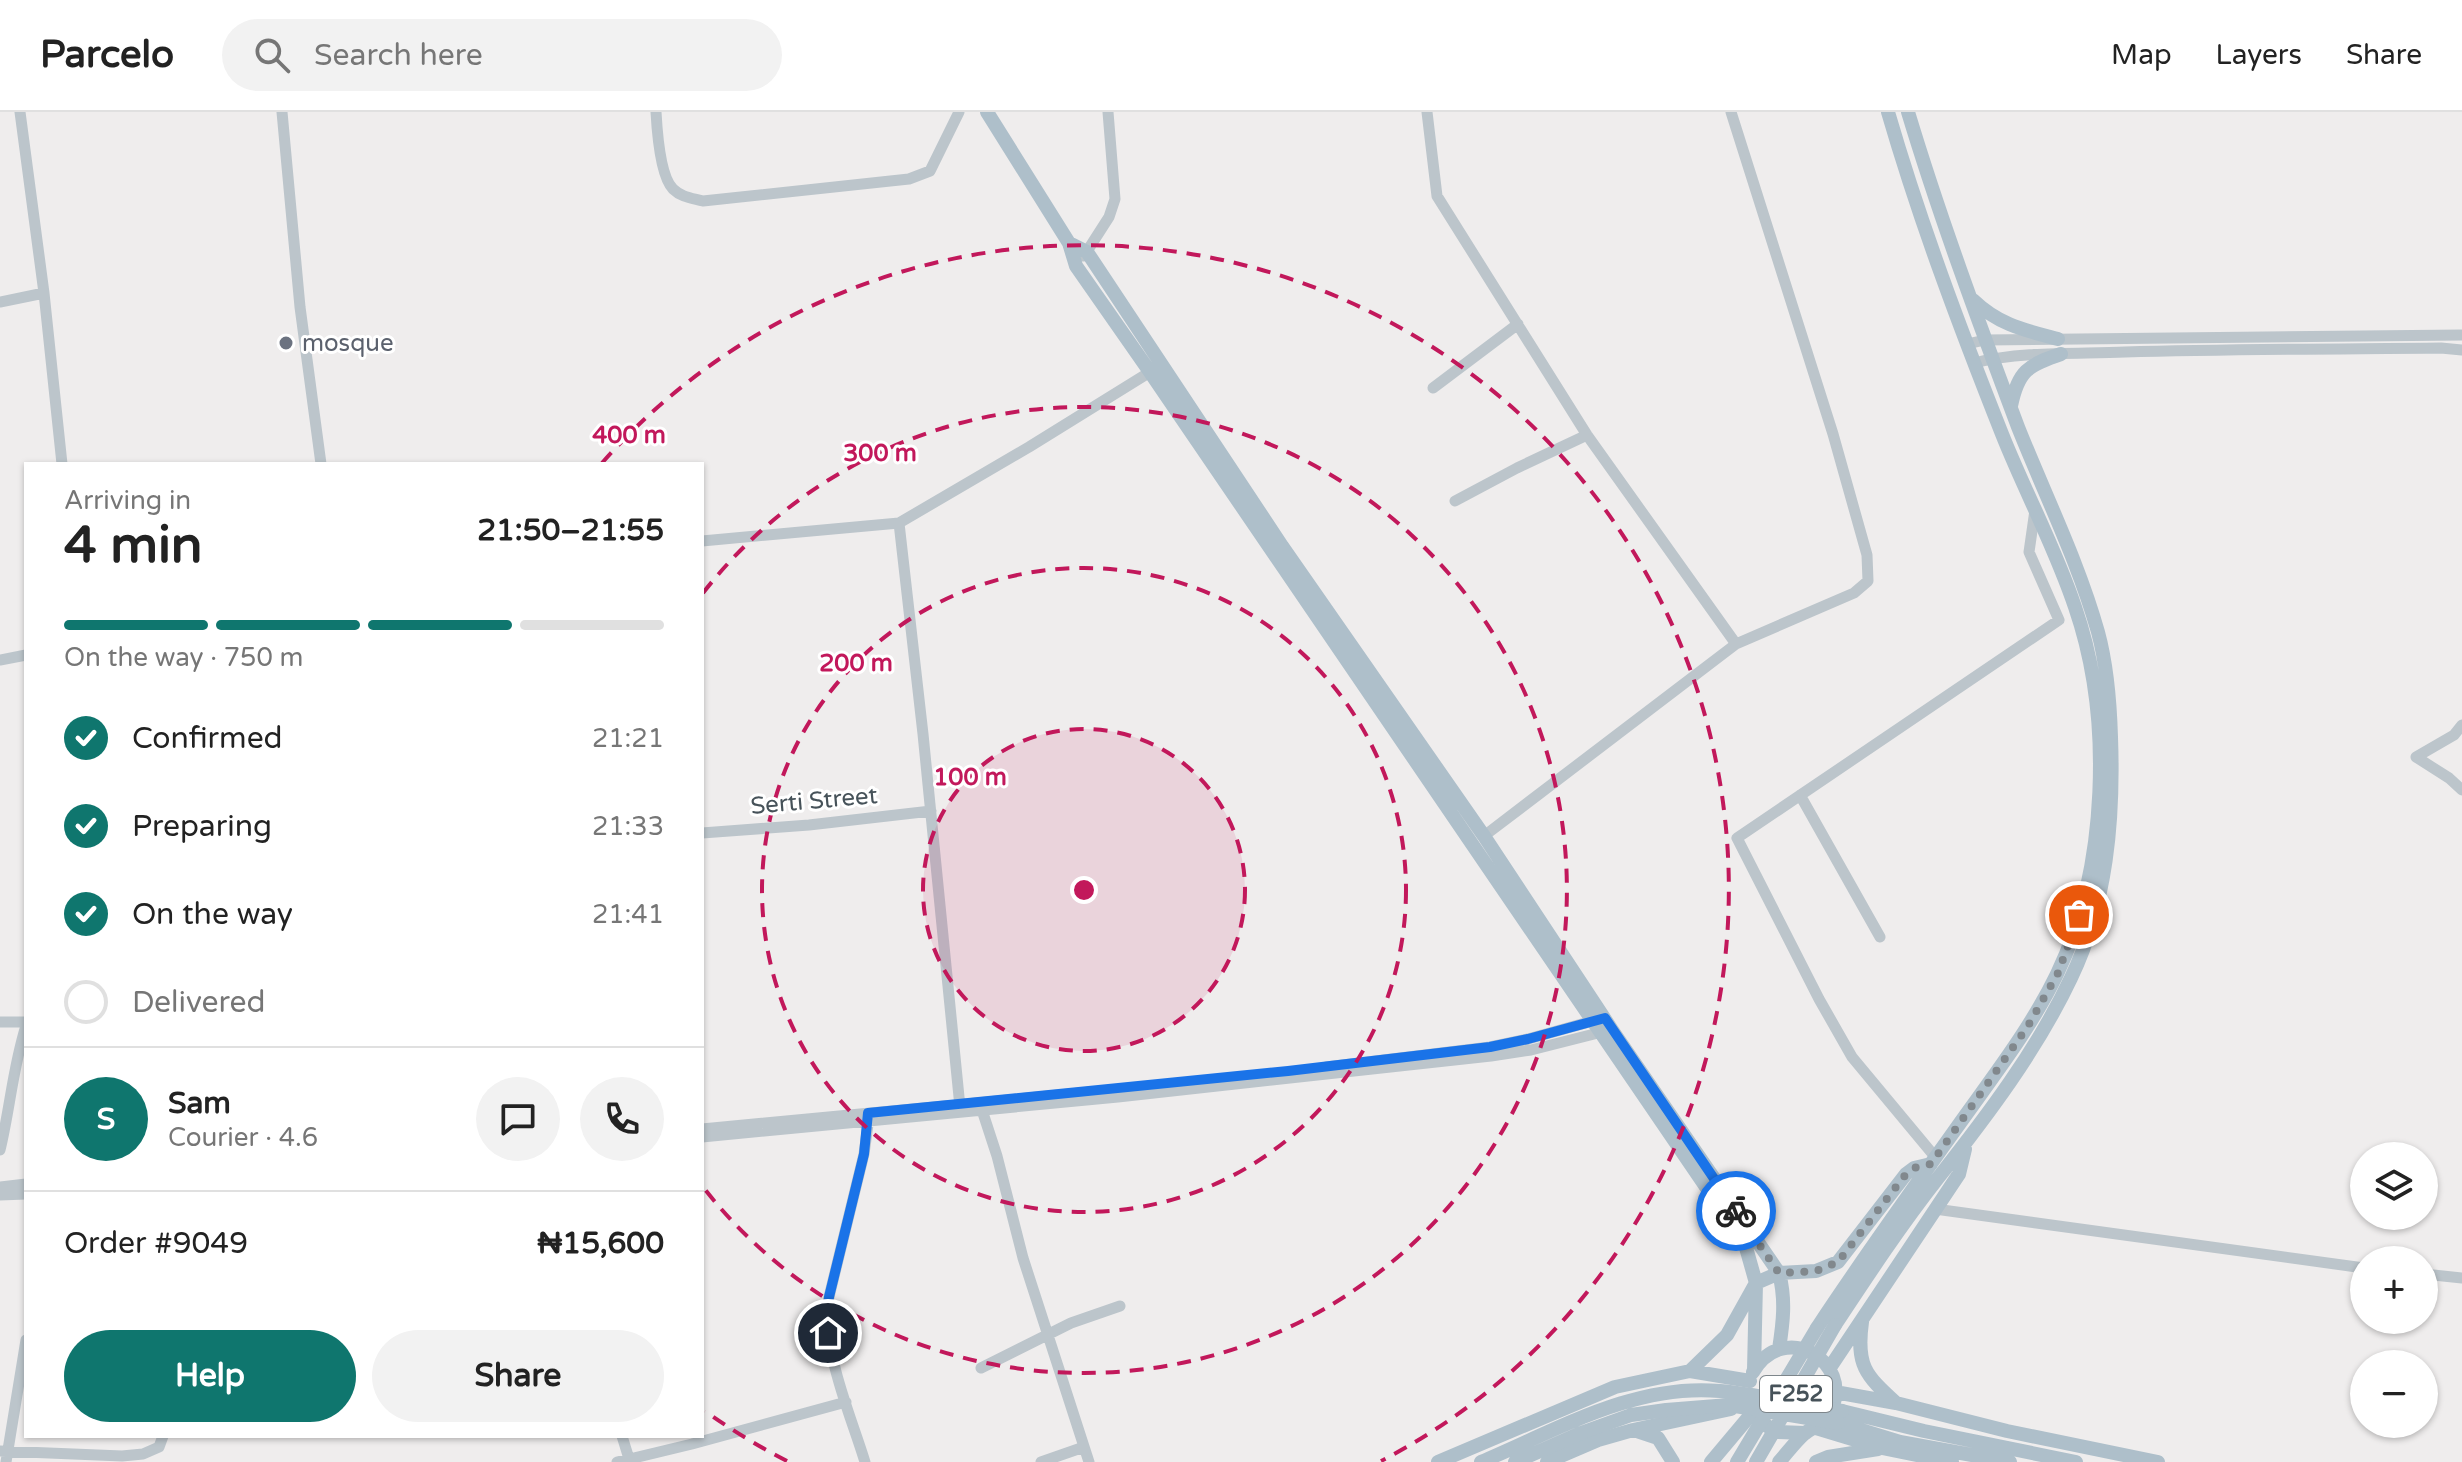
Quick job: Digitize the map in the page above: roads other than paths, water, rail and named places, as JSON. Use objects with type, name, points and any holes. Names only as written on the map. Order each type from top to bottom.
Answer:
[{"type":"main road","points":[[987,112],[1069,243],[1076,266],[1602,1025],[1779,1273],[1784,1293],[1779,1349]]},
{"type":"main road","points":[[1690,1371],[1727,1335],[1756,1283],[1779,1273],[1816,1271],[1838,1262],[1906,1174],[1934,1161],[2016,1046],[2058,973],[2084,896],[2096,832],[2097,723],[2091,672],[2076,610],[1974,363],[1918,211],[1888,112]]},
{"type":"main road","points":[[1829,1369],[1959,1174],[1966,1144],[2035,1044],[2072,977],[2093,919],[2107,859],[2113,788],[2110,705],[2099,635],[2073,556],[1985,340],[1908,112]]},
{"type":"main road","points":[[1069,243],[1087,252],[1282,546],[1484,836],[1602,1025],[1745,1244],[1756,1283],[1752,1375],[1690,1371],[1615,1387],[1438,1462]]},
{"type":"main road","points":[[1970,298],[1988,315],[2060,347]]},
{"type":"main road","points":[[2011,406],[2015,386],[2023,371],[2060,347]]},
{"type":"main road","name":"F252","points":[[1756,1462],[1867,1276],[1966,1144]]},
{"type":"main road","name":"F252","points":[[1737,1462],[1817,1328],[1934,1161]]},
{"type":"main road","points":[[1863,1317],[1859,1345],[1868,1378],[1896,1403]]},
{"type":"main road","name":"F252","points":[[1790,1347],[1808,1351],[1819,1356],[1829,1369],[1835,1392],[1831,1410],[1810,1430],[1777,1432],[1764,1424],[1752,1408],[1748,1389],[1752,1375],[1769,1354],[1790,1347]]},
{"type":"main road","points":[[1481,1462],[1611,1406],[1653,1395],[1719,1391],[1840,1417]]},
{"type":"main road","points":[[1835,1392],[2158,1462]]},
{"type":"main road","points":[[1515,1462],[1631,1415],[1666,1410],[1729,1405],[1840,1417]]},
{"type":"main road","points":[[1547,1462],[1598,1440],[1633,1430],[1752,1408]]},
{"type":"main road","points":[[1711,1462],[1752,1408]]},
{"type":"main road","name":"F252","points":[[1840,1417],[1900,1442],[2010,1462]]},
{"type":"main road","name":"F252","points":[[1840,1417],[2076,1462]]},
{"type":"main road","points":[[1633,1430],[1658,1438],[1673,1462]]},
{"type":"main road","points":[[1779,1462],[1810,1430],[1952,1462]]},
{"type":"main road","points":[[1816,1462],[1828,1457],[1882,1448]]},
{"type":"street","points":[[20,112],[62,462]]},
{"type":"street","points":[[282,112],[300,307],[321,462]]},
{"type":"street","points":[[656,112],[663,166],[670,187],[684,197],[703,201],[909,179],[930,171],[959,112]]},
{"type":"street","points":[[1076,266],[1109,217],[1115,199],[1108,112]]},
{"type":"street","points":[[1427,112],[1437,196],[1587,435],[1736,644]]},
{"type":"street","points":[[1484,836],[1736,644],[1854,593],[1868,581],[1867,555],[1833,434],[1731,112]]},
{"type":"street","points":[[0,302],[44,293]]},
{"type":"street","points":[[1433,388],[1518,324]]},
{"type":"street","points":[[1974,363],[2060,347],[2462,335]]},
{"type":"street","points":[[1967,344],[1985,340],[2060,347],[2192,350],[2462,350]]},
{"type":"street","points":[[704,541],[899,523],[1150,372]]},
{"type":"street","points":[[1455,501],[1587,435]]},
{"type":"street","points":[[1934,1161],[1852,1057],[1737,838],[2059,620],[2029,552],[2035,508]]},
{"type":"street","points":[[899,523],[960,1108]]},
{"type":"street","points":[[0,660],[24,655]]},
{"type":"street","points":[[2462,725],[2454,735],[2416,757],[2462,790]]},
{"type":"street","points":[[1800,795],[1880,937]]},
{"type":"street","name":"Serti Street","points":[[704,833],[931,811]]},
{"type":"street","points":[[0,1022],[24,1024]]},
{"type":"street","points":[[704,1137],[960,1108],[1491,1056],[1531,1050],[1602,1025]]},
{"type":"street","points":[[0,1150],[24,1031]]},
{"type":"street","points":[[981,1106],[1023,1258],[1089,1462]]},
{"type":"street","points":[[704,1129],[869,1118]]},
{"type":"street","points":[[865,1462],[846,1402],[826,1318],[864,1154],[869,1118]]},
{"type":"street","points":[[1,1190],[24,1184]]},
{"type":"street","points":[[1,1190],[24,1194]]},
{"type":"street","points":[[1935,1209],[2350,1266]]},
{"type":"street","points":[[2438,1275],[2462,1278]]},
{"type":"street","points":[[981,1368],[1071,1323],[1120,1306]]},
{"type":"street","points":[[24,1350],[4,1455],[155,1456]]},
{"type":"street","points":[[622,1438],[625,1461],[846,1402]]},
{"type":"street","points":[[1041,1462],[1084,1447]]},
{"type":"place","name":"mosque","points":[[286,343]]}]
